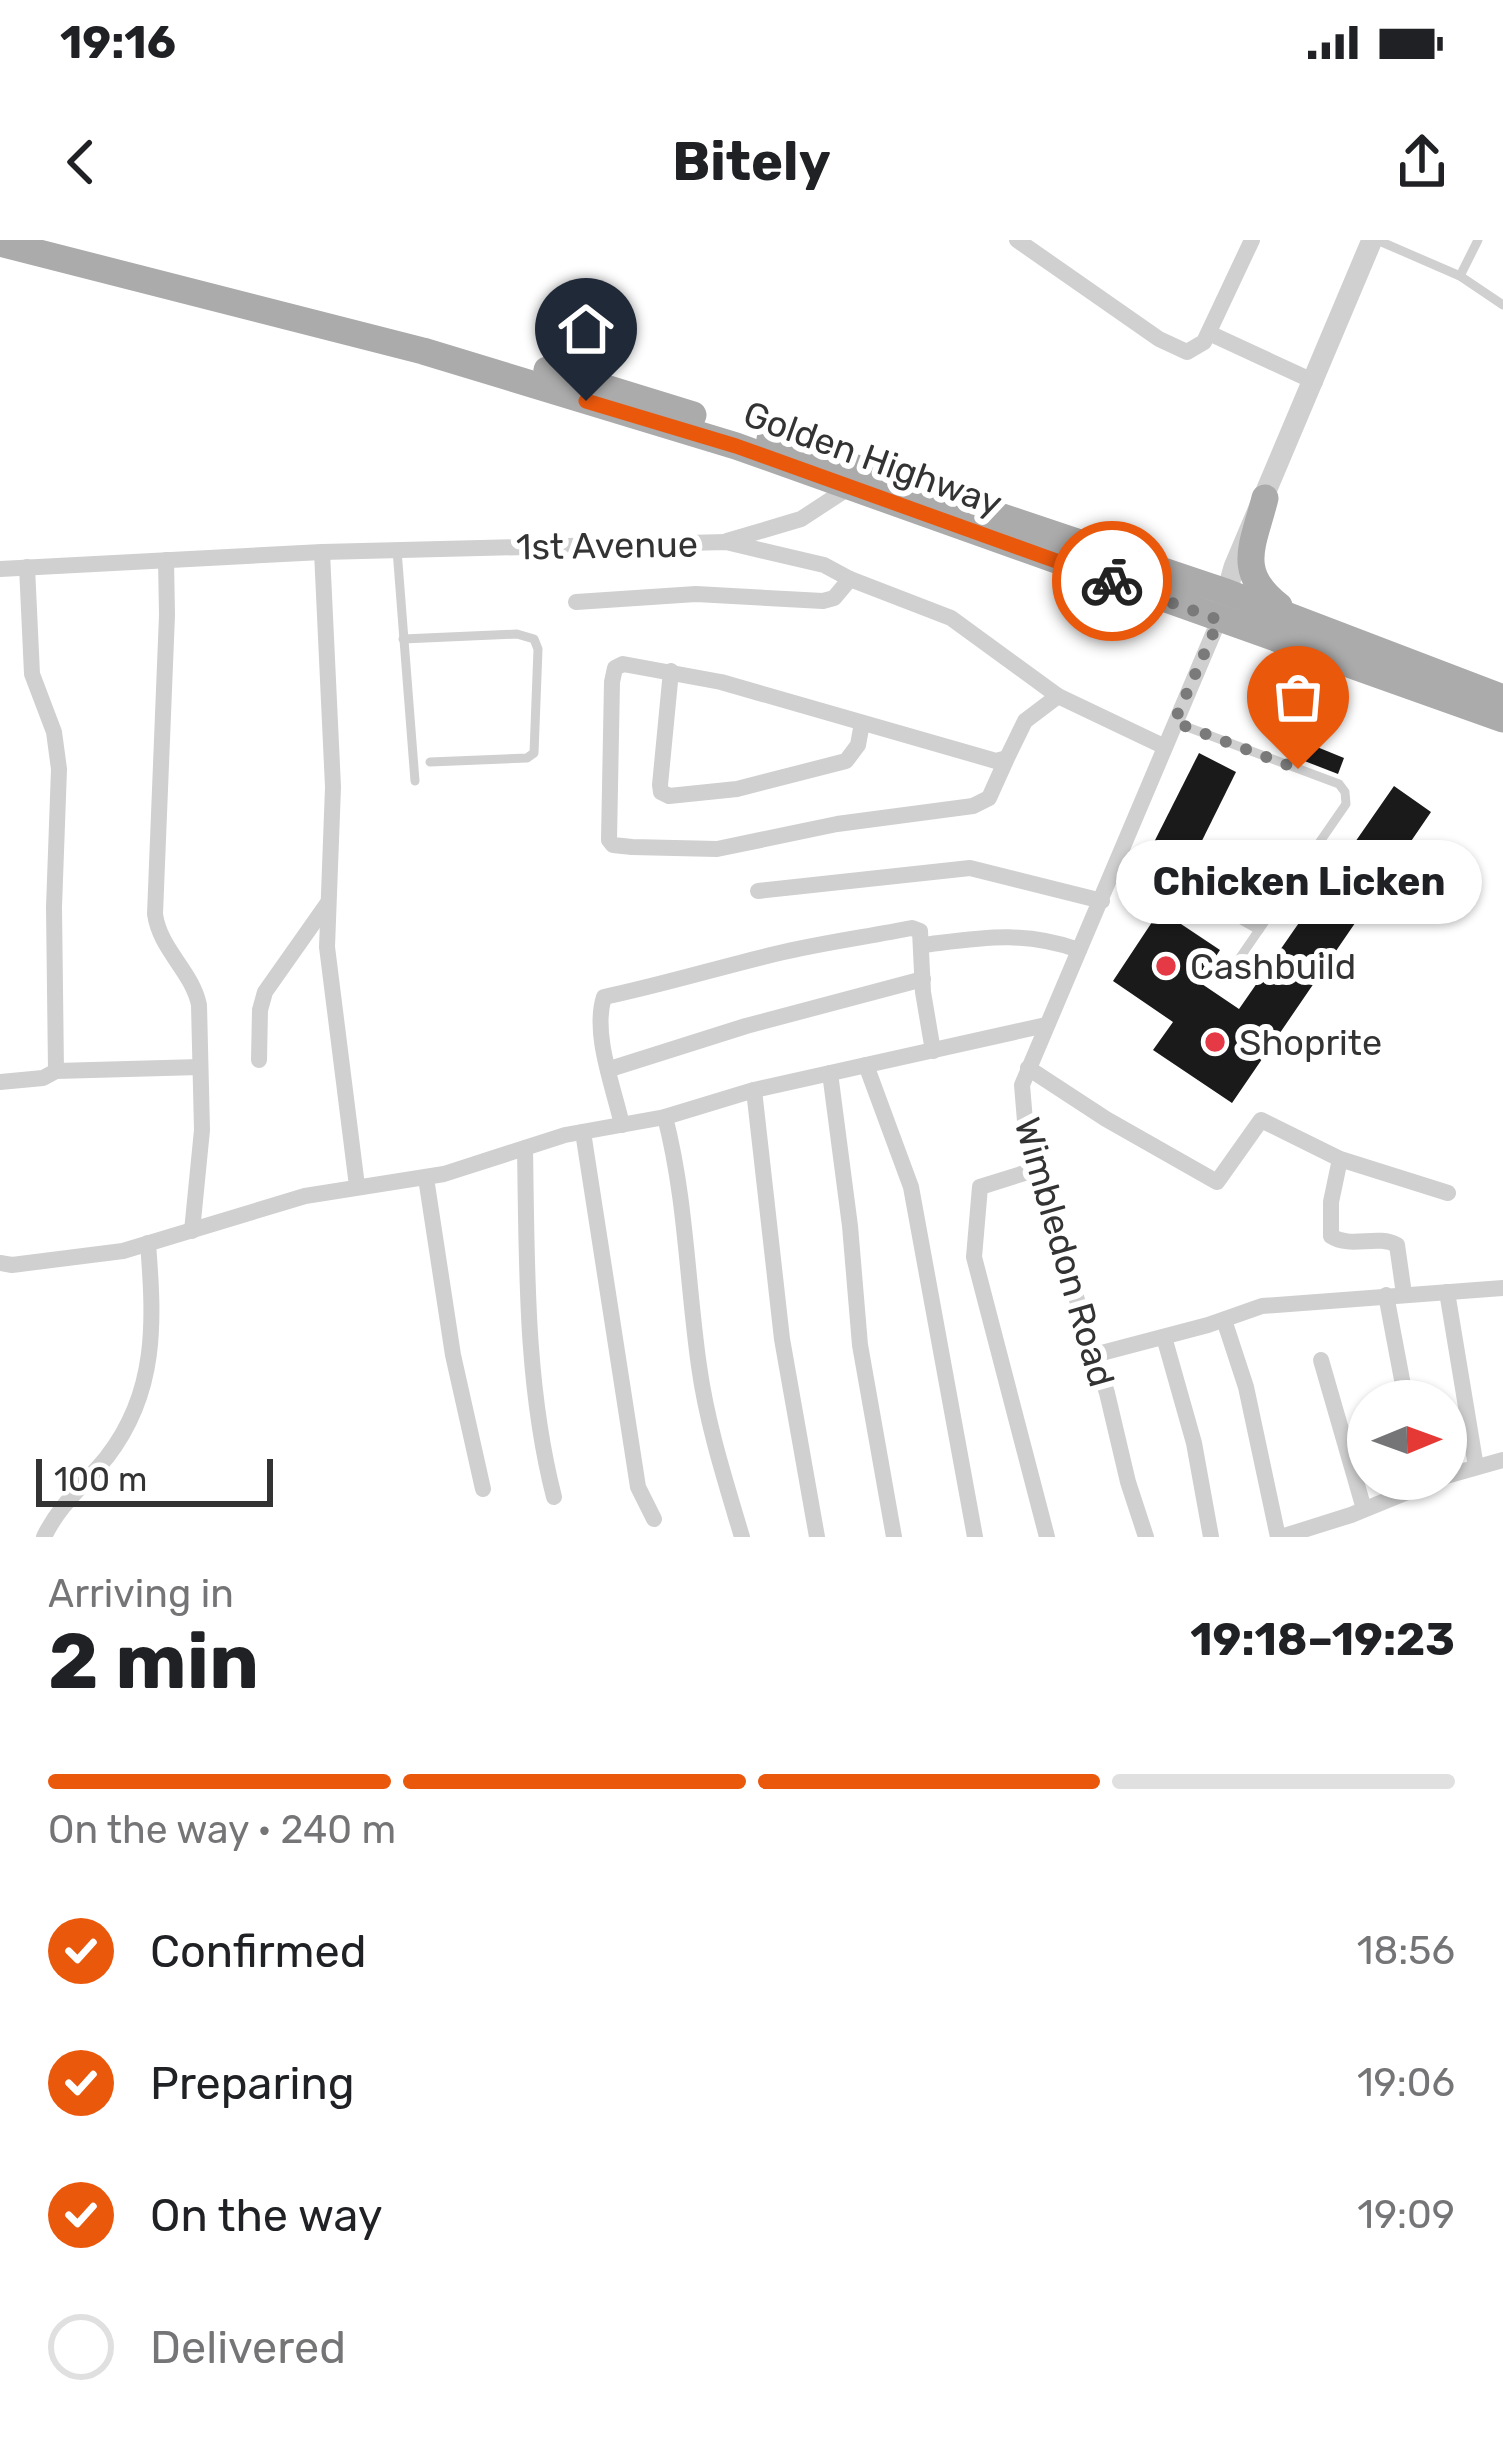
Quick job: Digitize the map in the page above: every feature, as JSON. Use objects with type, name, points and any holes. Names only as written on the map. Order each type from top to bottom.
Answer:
[{"type":"main road","name":"Golden Highway","points":[[68,240],[427,334],[614,390],[1226,592],[1503,698]]},
{"type":"main road","name":"Golden Highway","points":[[0,243],[423,351],[736,446],[1503,719]]},
{"type":"main road","points":[[1265,498],[1249,564],[1260,589],[1294,617]]},
{"type":"street","points":[[1017,240],[1176,349],[1195,350],[1209,333],[1252,240]]},
{"type":"street","name":"Wimbledon Road","points":[[1146,1537],[1034,1169],[1021,1109],[1028,1068],[1102,901],[1374,240]]},
{"type":"street","points":[[1209,333],[1315,382]]},
{"type":"street","points":[[726,542],[801,519],[850,487]]},
{"type":"street","name":"1st Avenue","points":[[0,569],[322,552],[726,542],[824,565],[950,618],[1058,696],[1163,746]]},
{"type":"street","points":[[322,552],[333,787],[327,946],[357,1186]]},
{"type":"street","points":[[166,560],[155,914],[165,948],[197,995],[200,1178],[192,1231]]},
{"type":"street","points":[[27,567],[32,674],[58,745],[56,1071]]},
{"type":"street","points":[[576,602],[696,594],[823,601],[834,598],[850,579]]},
{"type":"street","points":[[1007,758],[973,757],[671,671],[627,664],[614,668],[609,840],[717,849],[837,824],[973,806],[989,798],[1025,721],[1058,696]]},
{"type":"street","points":[[671,671],[660,784],[664,795],[737,789],[845,761],[855,753],[862,723]]},
{"type":"street","points":[[758,891],[970,868],[1102,901]]},
{"type":"street","points":[[259,1060],[265,992],[328,903]]},
{"type":"street","points":[[622,1125],[601,1018],[604,997],[841,939],[912,928],[920,931],[933,1051]]},
{"type":"street","points":[[922,945],[1016,934],[1079,950]]},
{"type":"street","points":[[610,1069],[923,979]]},
{"type":"street","points":[[0,1263],[80,1258],[148,1243],[305,1196],[426,1178],[754,1090],[1046,1025]]},
{"type":"street","points":[[866,1065],[911,1186],[975,1537]]},
{"type":"street","points":[[0,1082],[44,1078],[56,1071],[200,1067]]},
{"type":"street","points":[[1028,1068],[1217,1182],[1261,1120],[1340,1159],[1448,1193]]},
{"type":"street","points":[[830,1072],[860,1345],[894,1537]]},
{"type":"street","points":[[754,1090],[782,1339],[817,1537]]},
{"type":"street","points":[[665,1117],[677,1164],[698,1364],[710,1428],[742,1537]]},
{"type":"street","points":[[584,1132],[638,1487],[654,1520]]},
{"type":"street","points":[[525,1148],[531,1344],[542,1451],[554,1497]]},
{"type":"street","points":[[1340,1159],[1331,1202],[1331,1236],[1341,1242],[1388,1240],[1397,1245],[1395,1294],[1404,1380]]},
{"type":"street","points":[[1034,1169],[980,1187],[974,1257],[1047,1537]]},
{"type":"street","points":[[426,1178],[453,1355],[483,1489]]},
{"type":"street","points":[[44,1537],[67,1499],[115,1444],[142,1386],[153,1337],[148,1243]]},
{"type":"street","points":[[1094,1354],[1262,1306],[1503,1288]]},
{"type":"street","points":[[1447,1292],[1476,1467]]},
{"type":"street","points":[[1224,1320],[1246,1387],[1280,1537],[1385,1500]]},
{"type":"street","points":[[1164,1336],[1194,1443],[1211,1537]]},
{"type":"street","points":[[1321,1360],[1364,1509]]},
{"type":"street","points":[[1467,1470],[1503,1462]]},
{"type":"lane","points":[[1374,240],[1460,277],[1503,305]]},
{"type":"lane","points":[[1460,277],[1478,240]]},
{"type":"lane","points":[[397,550],[415,781]]},
{"type":"lane","points":[[404,639],[518,634],[534,639],[538,649],[534,753],[527,758],[430,761]]},
{"type":"lane","points":[[1174,722],[1339,784],[1346,792],[1346,804],[1239,959]]},
{"type":"lane","points":[[1213,853],[1283,896]]},
{"type":"lane","points":[[1192,892],[1259,930]]},
{"type":"building","points":[[1295,738],[1344,758],[1338,774],[1289,755]]},
{"type":"building","points":[[1199,753],[1236,772],[1181,883],[1143,864]]},
{"type":"building","points":[[1394,786],[1431,812],[1232,1103],[1153,1050],[1173,1022],[1113,981],[1160,910],[1220,950],[1199,982],[1239,1009]]},
{"type":"way so far","points":[[1112,581],[1219,620],[1174,722],[1298,769]]},
{"type":"place","name":"Chicken Licken","points":[[1298,769]]},
{"type":"place","name":"Cashbuild","points":[[1166,966]]},
{"type":"place","name":"Shoprite","points":[[1215,1042]]},
{"type":"route","points":[[586,401],[736,446],[1112,581]]}]
